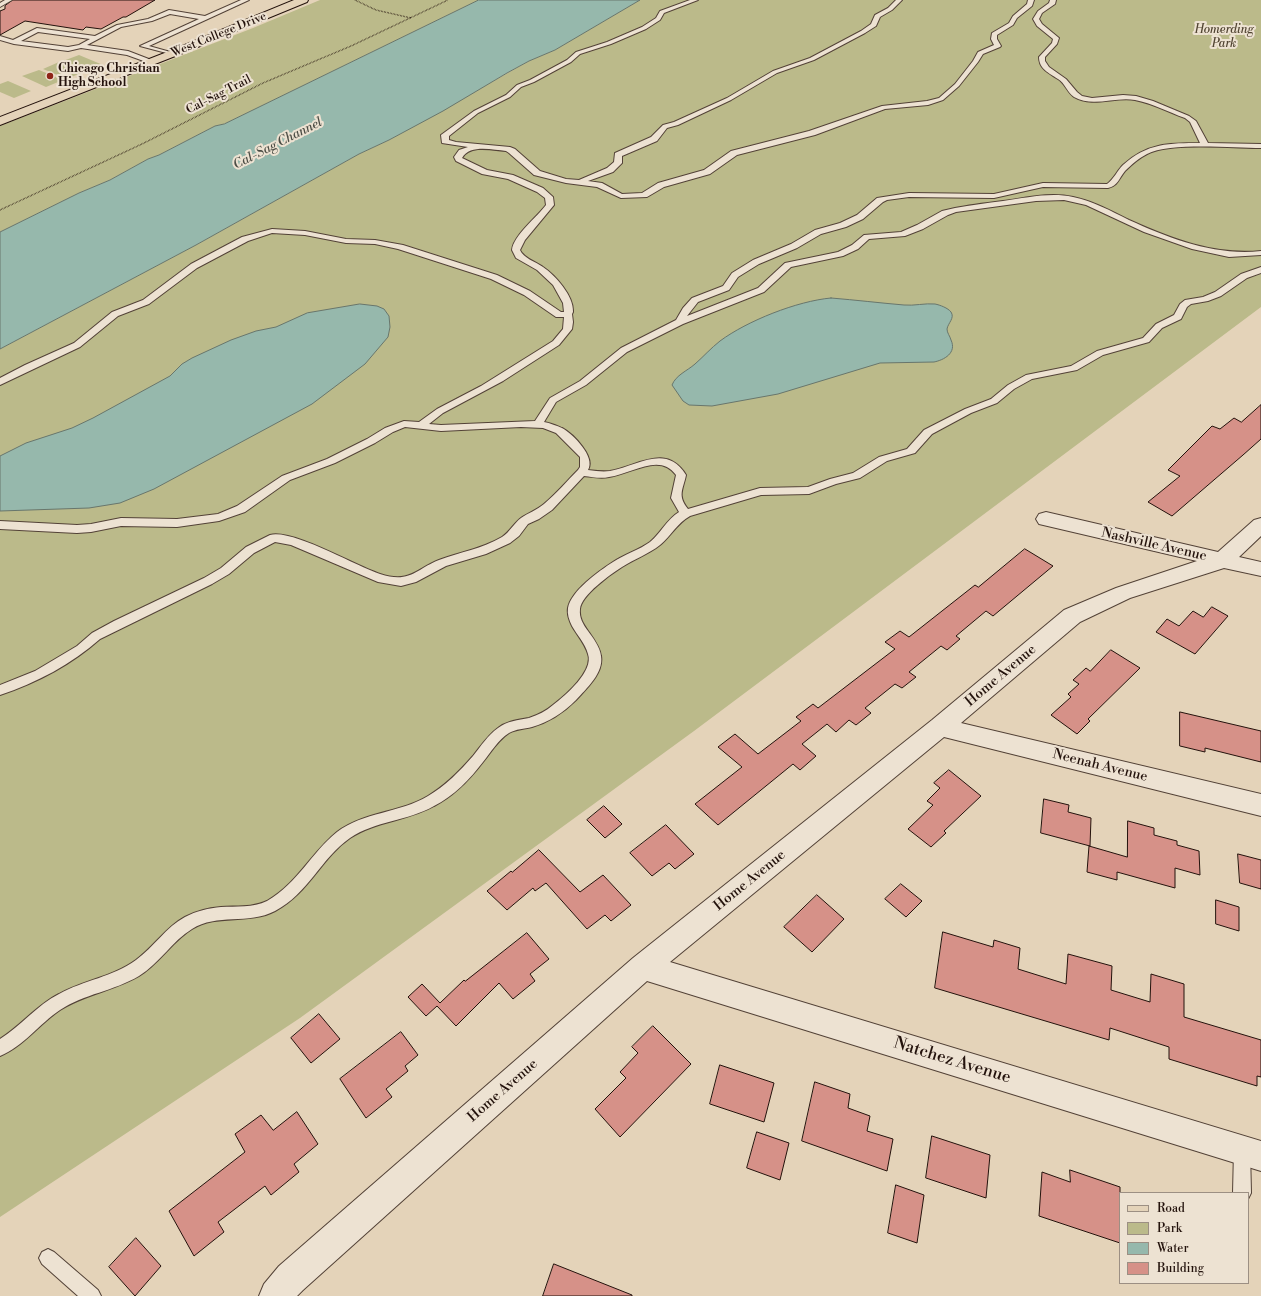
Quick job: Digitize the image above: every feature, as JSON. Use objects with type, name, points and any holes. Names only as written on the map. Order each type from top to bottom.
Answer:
[{"type":"main road","name":"West College Drive","points":[[0,121],[152,62],[303,0]]},
{"type":"street","name":"Nashville Avenue","points":[[1046,519],[1221,561],[1261,569]]},
{"type":"street","name":"Home Avenue","points":[[276,1296],[291,1278],[643,967],[940,727],[1072,616],[1123,593],[1221,561],[1261,525]]},
{"type":"street","name":"Neenah Avenue","points":[[940,727],[1261,805]]},
{"type":"street","name":"Natchez Avenue","points":[[643,967],[1252,1153]]},
{"type":"lane","points":[[0,5],[9,0]]},
{"type":"lane","points":[[128,53],[246,0]]},
{"type":"lane","points":[[695,0],[662,12],[658,19],[644,28],[609,43],[578,53],[569,61],[532,81],[519,86],[502,100],[476,112],[445,135],[445,141],[449,143],[507,149],[512,151],[537,173],[574,183],[599,185],[621,196],[639,196],[661,185],[708,172],[734,153],[812,133],[884,107],[928,103],[941,99],[957,85],[976,61],[980,53],[998,46],[994,40],[994,34],[1011,24],[1015,17],[1030,5],[1031,0]]},
{"type":"lane","points":[[574,183],[610,170],[618,163],[618,155],[654,139],[665,126],[676,124],[695,116],[729,99],[775,72],[812,59],[864,32],[874,25],[877,16],[887,11],[898,0]]},
{"type":"lane","points":[[1053,0],[1052,4],[1040,12],[1036,19],[1039,25],[1056,38],[1056,43],[1042,58],[1043,64],[1047,69],[1064,80],[1072,92],[1080,97],[1093,100],[1124,97],[1138,99],[1187,117],[1193,121],[1205,145]]},
{"type":"lane","points":[[0,38],[14,42],[68,49],[81,46],[118,26],[150,20],[169,12],[206,18]]},
{"type":"lane","points":[[14,42],[37,30],[97,38]]},
{"type":"lane","points":[[81,46],[128,53],[152,62]]},
{"type":"lane","points":[[143,46],[172,54]]},
{"type":"lane","points":[[680,322],[690,304],[695,300],[726,288],[735,275],[756,262],[794,246],[818,232],[843,225],[860,217],[880,200],[886,198],[909,194],[994,196],[1043,185],[1108,186],[1115,182],[1124,168],[1147,151],[1167,147],[1205,145],[1261,146]]},
{"type":"lane","points":[[421,426],[435,413],[518,368],[558,342],[565,335],[568,329],[569,319],[567,314],[570,306],[558,284],[551,276],[519,256],[516,252],[516,248],[522,238],[550,205],[549,197],[540,190],[510,177],[485,172],[474,165],[459,159],[458,157],[462,152],[476,146]]},
{"type":"lane","points":[[538,425],[542,416],[554,400],[583,383],[624,350],[680,322],[761,290],[788,265],[840,254],[855,247],[866,237],[902,234],[920,227],[945,213],[955,210],[1035,198],[1057,197],[1082,201],[1150,231],[1219,253],[1243,256],[1261,253]]},
{"type":"lane","points":[[0,382],[28,367],[77,345],[115,314],[146,302],[194,266],[245,239],[272,231],[304,233],[346,241],[376,242],[400,247],[494,277],[528,293],[559,315],[567,314]]},
{"type":"lane","points":[[0,1048],[17,1037],[58,1002],[93,986],[127,975],[137,969],[158,952],[188,923],[201,916],[218,912],[247,913],[267,908],[286,896],[304,879],[334,842],[349,831],[364,824],[412,810],[429,802],[453,785],[472,766],[495,738],[505,730],[515,725],[546,718],[589,677],[594,670],[596,662],[595,653],[591,644],[575,623],[572,607],[574,602],[579,595],[617,564],[653,545],[661,538],[677,518],[686,512],[760,492],[809,490],[834,481],[856,476],[883,459],[911,451],[928,432],[968,411],[988,404],[1011,387],[1029,377],[1074,368],[1100,353],[1146,340],[1159,326],[1178,317],[1183,306],[1188,302],[1205,299],[1218,294],[1244,276],[1261,270]]},
{"type":"lane","points":[[0,524],[77,529],[122,522],[177,523],[219,517],[242,509],[286,478],[331,461],[397,426],[404,424],[455,428],[538,425],[560,431],[581,451],[585,457],[586,463],[582,472],[548,507],[524,521],[515,533],[506,540],[482,552],[442,563],[416,578],[401,582],[391,582],[378,578],[293,541],[274,538],[250,550],[219,575],[96,636],[59,663],[39,674],[0,690]]},
{"type":"lane","points":[[582,472],[611,474],[646,462],[662,462],[676,466],[681,475],[675,495],[677,502],[686,512]]},
{"type":"lane","points":[[1242,1192],[1252,1153]]},
{"type":"lane","points":[[48,1258],[92,1296]]},
{"type":"path","points":[[355,0],[376,10],[412,18]]},
{"type":"path","name":"Cal-Sag Trail","points":[[0,210],[142,144],[263,83],[351,46],[448,0]]},
{"type":"green space","points":[[320,0],[479,0],[224,124],[215,126],[159,155],[148,159],[110,180],[79,193],[0,232],[0,126],[253,28]]},
{"type":"green space","name":"Homerding Park","points":[[640,0],[1261,0],[1261,307],[694,731],[300,1018],[0,1217],[0,349],[196,245],[359,154],[389,140],[529,61],[555,50]]},
{"type":"green space","points":[[79,55],[103,65],[87,71],[63,61]]},
{"type":"green space","points":[[59,62],[83,72],[67,79],[43,69]]},
{"type":"green space","points":[[39,70],[63,80],[46,87],[22,76]]},
{"type":"green space","points":[[8,81],[31,91],[14,98],[0,92],[0,84]]},
{"type":"water","name":"Cal-Sag Channel","points":[[479,0],[640,0],[555,50],[529,61],[443,111],[389,140],[359,154],[196,245],[0,349],[0,232],[79,193],[110,180],[148,159],[159,155],[215,126],[224,124]]},
{"type":"water","points":[[831,298],[904,305],[935,304],[944,307],[952,314],[952,318],[947,329],[951,339],[951,352],[942,360],[934,362],[880,363],[778,394],[712,406],[689,405],[683,401],[672,385],[679,376],[717,344],[744,326],[773,313],[803,303]]},
{"type":"water","points":[[360,304],[377,306],[384,309],[389,316],[390,327],[388,337],[365,364],[312,404],[154,489],[120,503],[89,508],[0,511],[0,456],[26,443],[72,428],[93,418],[170,376],[182,364],[192,358],[231,340],[256,331],[276,327],[307,313]]},
{"type":"building","points":[[13,0],[155,0],[126,17],[123,17],[101,29],[86,27],[83,30],[25,21],[0,35],[0,11],[5,9],[5,6]]},
{"type":"building","points":[[1261,405],[1261,439],[1172,516],[1148,502],[1180,476],[1168,470],[1212,426],[1220,429],[1234,418],[1241,422]]},
{"type":"building","points":[[1025,549],[1053,566],[993,616],[986,611],[956,636],[960,639],[947,650],[941,646],[909,672],[916,677],[902,688],[895,684],[865,708],[871,713],[856,725],[849,720],[836,732],[827,724],[802,744],[816,756],[800,770],[793,764],[718,825],[695,804],[742,767],[718,747],[735,734],[758,754],[801,721],[796,717],[813,704],[818,708],[895,649],[885,642],[900,631],[909,637],[975,585],[978,587]]},
{"type":"building","points":[[1212,607],[1228,616],[1195,654],[1156,632],[1167,619],[1179,626],[1193,611],[1203,617]]},
{"type":"building","points":[[1111,650],[1140,668],[1088,719],[1090,721],[1077,734],[1051,715],[1071,697],[1068,694],[1079,684],[1073,680],[1086,668],[1090,671]]},
{"type":"building","points":[[1180,712],[1261,731],[1261,762],[1205,748],[1205,752],[1180,746]]},
{"type":"building","points":[[949,770],[981,796],[944,831],[946,833],[931,847],[908,829],[933,805],[927,801],[940,788],[934,783]]},
{"type":"building","points":[[1044,799],[1069,805],[1068,812],[1091,818],[1090,846],[1041,833]]},
{"type":"building","points":[[604,806],[622,824],[605,838],[587,820]]},
{"type":"building","points":[[1128,821],[1154,828],[1154,835],[1177,841],[1177,845],[1199,851],[1200,875],[1175,868],[1175,888],[1117,872],[1117,880],[1087,872],[1089,846],[1127,857]]},
{"type":"building","points":[[666,825],[694,854],[675,869],[669,863],[652,876],[630,853]]},
{"type":"building","points":[[539,850],[580,892],[603,875],[631,905],[611,921],[605,915],[587,929],[546,883],[535,891],[533,888],[507,910],[487,891]]},
{"type":"building","points":[[1238,854],[1261,860],[1261,889],[1240,883]]},
{"type":"building","points":[[901,884],[922,901],[906,917],[885,899]]},
{"type":"building","points":[[817,895],[844,919],[812,952],[784,927]]},
{"type":"building","points":[[1216,900],[1239,907],[1239,931],[1216,924]]},
{"type":"building","points":[[943,932],[993,947],[994,940],[1020,948],[1018,969],[1066,984],[1068,954],[1112,966],[1111,990],[1150,1002],[1151,974],[1184,984],[1184,1017],[1261,1040],[1261,1077],[1257,1076],[1257,1086],[1169,1059],[1169,1047],[1110,1028],[1109,1040],[935,988]]},
{"type":"building","points":[[527,933],[549,959],[530,974],[535,981],[513,999],[499,983],[456,1026],[437,1006],[426,1016],[408,997],[422,984],[440,1003],[464,980],[465,981]]},
{"type":"building","points":[[319,1014],[340,1039],[311,1063],[291,1038]]},
{"type":"building","points":[[653,1026],[691,1064],[620,1137],[595,1109],[626,1078],[620,1072],[638,1053],[632,1047]]},
{"type":"building","points":[[401,1032],[418,1055],[405,1066],[408,1071],[386,1089],[392,1097],[366,1118],[340,1079]]},
{"type":"building","points":[[720,1065],[774,1083],[764,1122],[710,1104]]},
{"type":"building","points":[[815,1082],[850,1094],[848,1108],[870,1116],[867,1131],[893,1139],[887,1171],[802,1141]]},
{"type":"building","points":[[297,1112],[318,1144],[294,1164],[299,1172],[271,1195],[265,1186],[218,1222],[224,1232],[194,1256],[169,1211],[245,1152],[235,1134],[261,1115],[273,1130]]},
{"type":"building","points":[[757,1132],[789,1143],[780,1180],[747,1168]]},
{"type":"building","points":[[932,1136],[990,1155],[986,1198],[926,1178]]},
{"type":"building","points":[[1070,1170],[1120,1187],[1119,1243],[1039,1216],[1042,1172],[1070,1182]]},
{"type":"building","points":[[896,1185],[924,1195],[917,1243],[888,1233]]},
{"type":"building","points":[[136,1238],[161,1266],[135,1296],[109,1267]]},
{"type":"building","points":[[554,1264],[632,1295],[632,1296],[543,1296]]},
{"type":"place","name":"Chicago Christian High School","points":[[50,76]]}]
